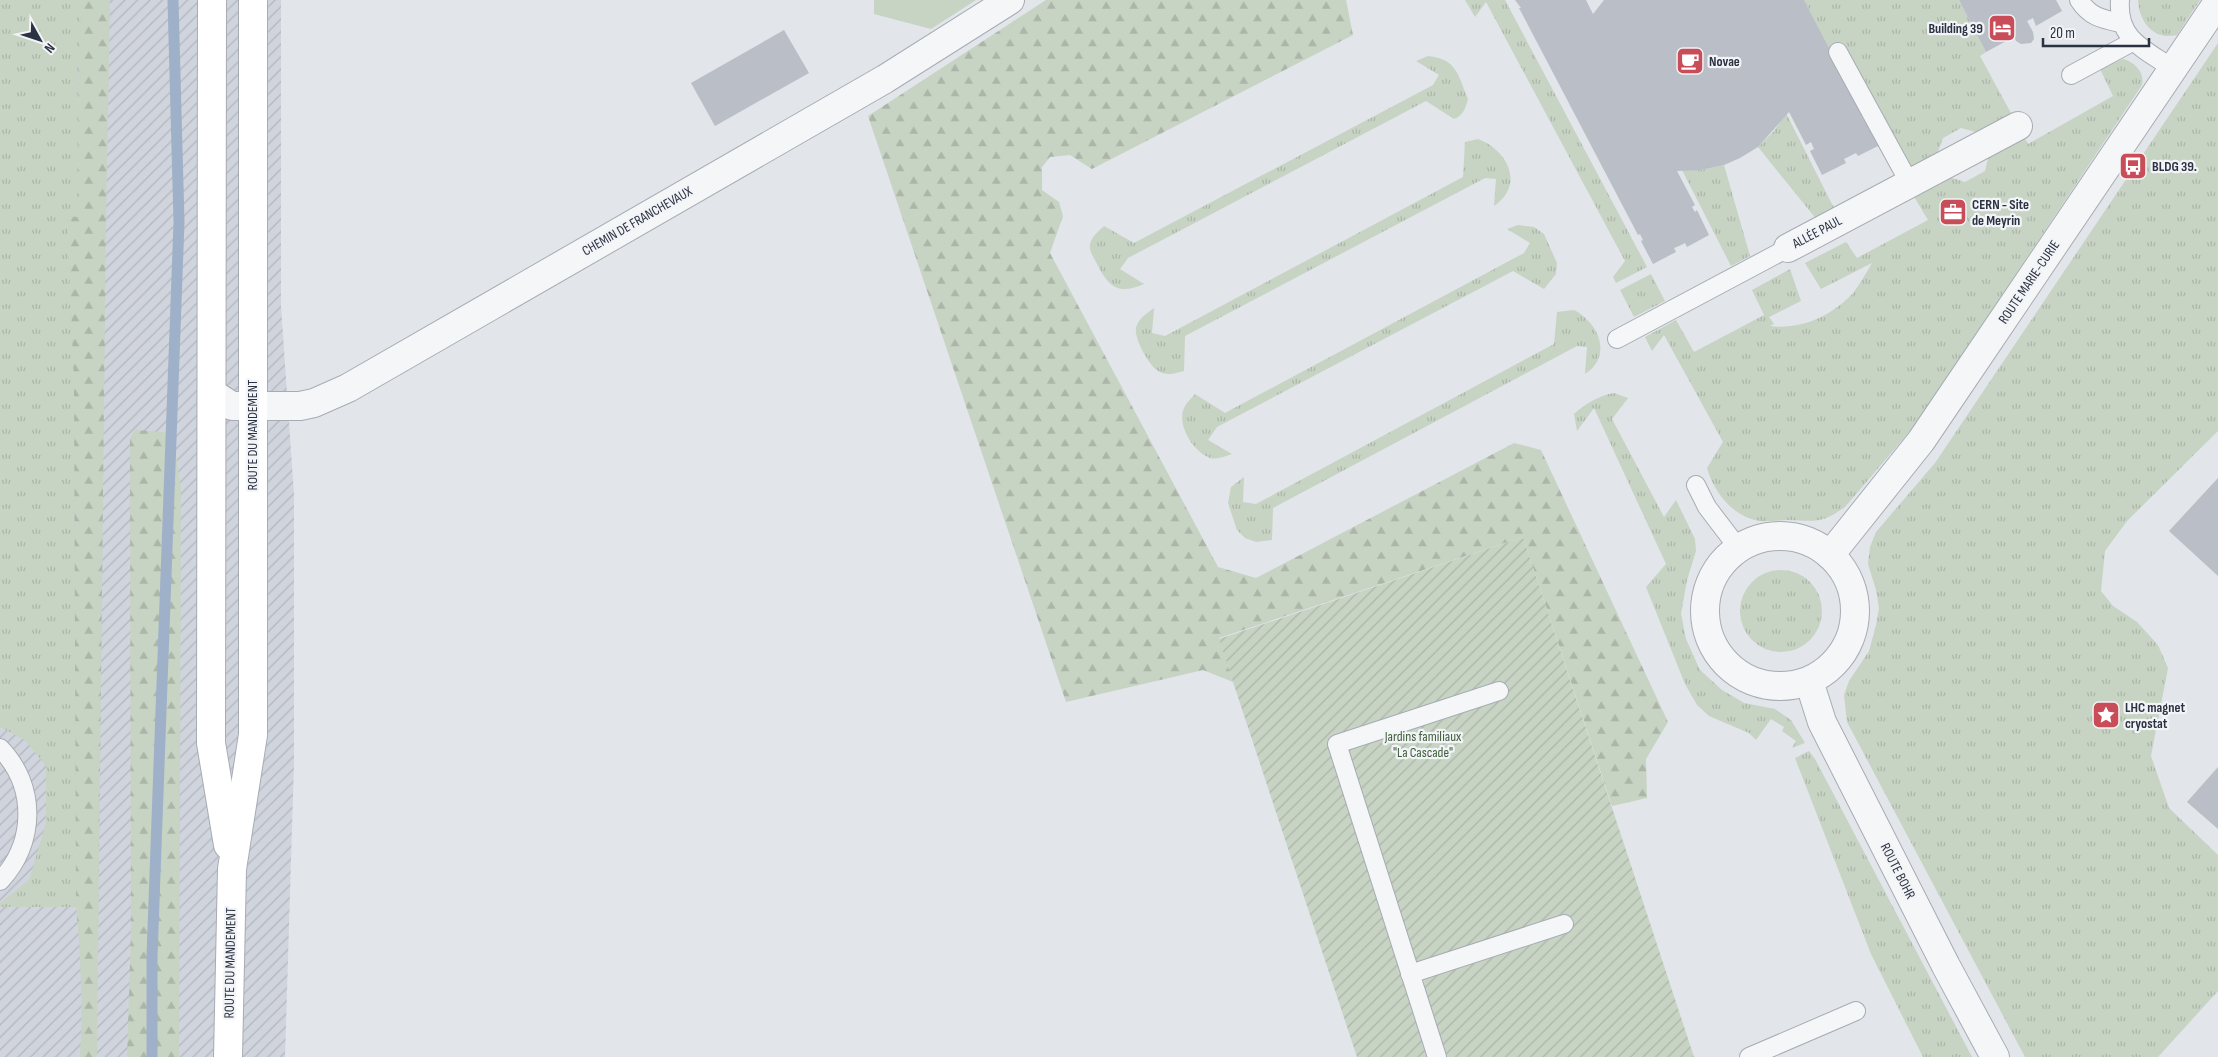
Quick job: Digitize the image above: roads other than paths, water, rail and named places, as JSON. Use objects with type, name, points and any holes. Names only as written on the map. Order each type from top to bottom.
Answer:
[{"type":"main road","name":"ROUTE DU MANDEMENT","points":[[212,0],[213,394],[211,743],[232,869]]},
{"type":"main road","name":"ROUTE DU MANDEMENT","points":[[228,1057],[232,869],[253,735],[253,0]]},
{"type":"street","name":"CHEMIN DE FRANCHEVAUX","points":[[213,394],[232,406],[300,406],[314,403],[348,388],[905,67],[1010,0]]},
{"type":"street","name":"ROUTE MARIE-CURIE","points":[[1830,555],[1921,441],[2218,2]]},
{"type":"street","name":"ALLÉE PAUL","points":[[1788,248],[2018,126]]},
{"type":"street","points":[[1785,536],[1810,542],[1830,555],[1846,574],[1855,598],[1855,624],[1846,648],[1831,668],[1809,681],[1785,687],[1761,684],[1738,674],[1721,658],[1709,636],[1705,612],[1709,587],[1721,566],[1739,549],[1761,538],[1785,536]]},
{"type":"street","name":"ROUTE BOHR","points":[[1809,681],[1822,722],[1995,1057]]},
{"type":"lane","points":[[2079,0],[2089,13],[2096,18],[2121,23]]},
{"type":"lane","points":[[2120,0],[2121,23],[2134,41],[2173,69]]},
{"type":"lane","points":[[2071,75],[2134,41]]},
{"type":"lane","points":[[1838,52],[1910,184]]},
{"type":"lane","name":"ALLÉE PAUL","points":[[1617,339],[1788,248]]},
{"type":"lane","points":[[1696,485],[1707,507],[1739,549]]},
{"type":"lane","points":[[1437,1057],[1337,744],[1498,691]]},
{"type":"lane","points":[[0,748],[17,770],[24,786],[28,805],[28,825],[24,843],[16,861],[0,881]]},
{"type":"lane","points":[[1410,974],[1564,924]]},
{"type":"lane","points":[[1749,1057],[1856,1011]]},
{"type":"waterway","points":[[152,1057],[152,956],[179,222],[173,0]]},
{"type":"place","name":"Building 39","points":[[2002,28]]},
{"type":"place","name":"Novae","points":[[1690,61]]},
{"type":"place","name":"BLDG 39.","points":[[2133,166]]},
{"type":"place","name":"CERN - Site de Meyrin","points":[[1953,212]]},
{"type":"place","name":"LHC magnet cryostat","points":[[2106,715]]},
{"type":"park label","name":"Jardins familiaux \"La Cascade\"","points":[[1423,744]]}]
